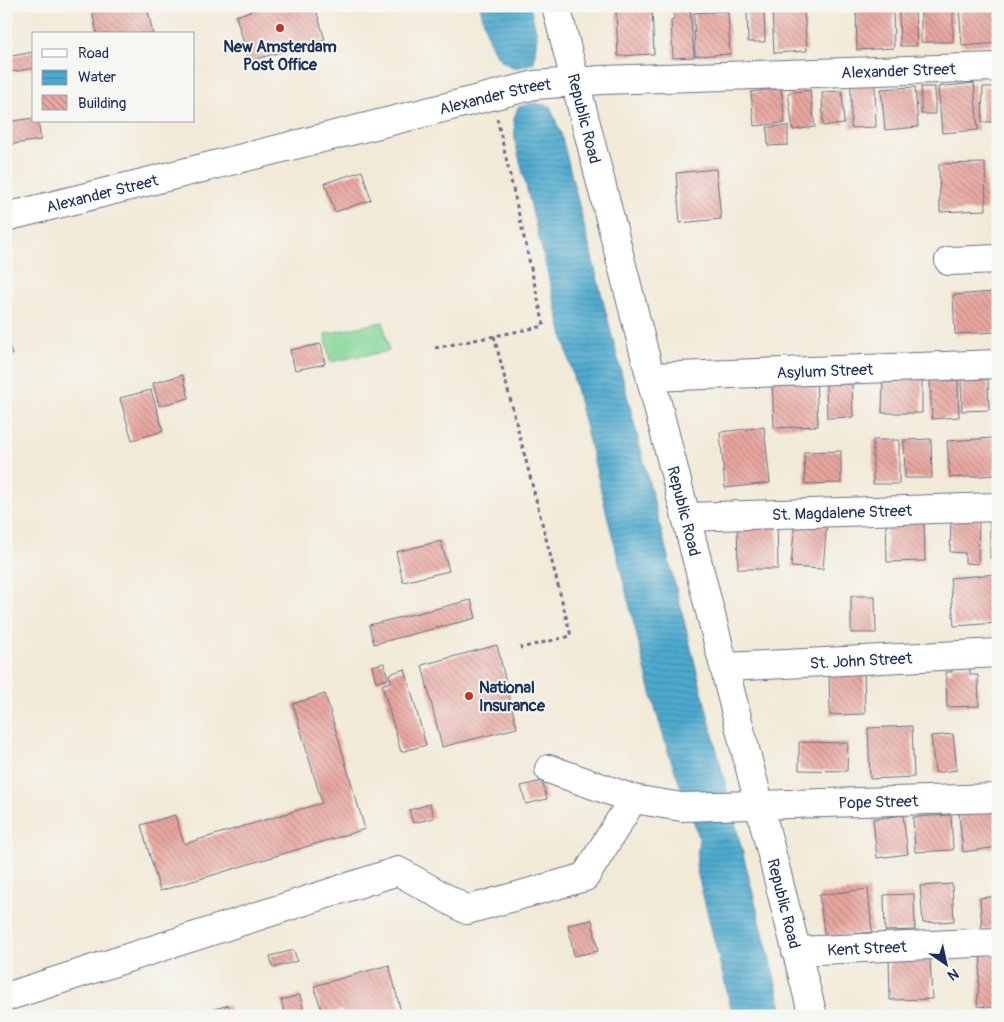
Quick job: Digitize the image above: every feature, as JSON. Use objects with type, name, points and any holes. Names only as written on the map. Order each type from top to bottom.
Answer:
[{"type":"street","name":"Republic Road","points":[[556,6],[813,1016]]},
{"type":"street","name":"Alexander Street","points":[[6,217],[535,85],[574,81],[998,67]]},
{"type":"street","points":[[949,261],[998,259]]},
{"type":"street","name":"Asylum Street","points":[[651,377],[998,364]]},
{"type":"street","name":"St. Magdalene Street","points":[[687,517],[998,507]]},
{"type":"street","name":"St. John Street","points":[[725,667],[998,653]]},
{"type":"street","name":"Pope Street","points":[[549,769],[633,799],[682,807],[998,798]]},
{"type":"street","points":[[6,997],[398,871],[467,910],[585,877],[633,799]]},
{"type":"street","name":"Kent Street","points":[[796,951],[998,942]]},
{"type":"path","points":[[435,348],[544,326],[492,96]]},
{"type":"path","points":[[494,336],[571,636],[520,648]]},
{"type":"green space","points":[[383,322],[389,351],[330,362],[325,334]]},
{"type":"water","points":[[480,6],[530,6],[537,35],[534,63],[514,67],[506,64],[499,58],[490,42]]},
{"type":"water","points":[[535,103],[550,106],[561,134],[784,1016],[733,1016],[696,867],[699,837],[668,752],[652,697],[515,141],[514,119],[518,107]]},
{"type":"building","points":[[91,6],[147,6],[153,32],[97,32]]},
{"type":"building","name":"New Amsterdam Post Office","points":[[266,6],[315,6],[325,40],[249,61],[236,16]]},
{"type":"building","points":[[690,6],[694,57],[673,58],[671,21],[674,20],[673,7]]},
{"type":"building","points":[[856,6],[893,6],[894,48],[857,50]]},
{"type":"building","points":[[997,6],[998,43],[962,46],[959,7]]},
{"type":"building","points":[[804,7],[807,51],[774,53],[772,9]]},
{"type":"building","points":[[652,8],[654,54],[618,56],[616,10]]},
{"type":"building","points":[[921,8],[953,8],[953,42],[921,42]]},
{"type":"building","points":[[915,10],[917,46],[900,46],[899,11]]},
{"type":"building","points":[[728,11],[730,54],[695,56],[694,13]]},
{"type":"building","points":[[747,11],[764,11],[765,42],[748,42]]},
{"type":"building","points":[[32,52],[32,68],[6,73],[6,57]]},
{"type":"building","points":[[974,83],[978,130],[942,133],[938,87]]},
{"type":"building","points":[[851,85],[875,85],[876,127],[851,128]]},
{"type":"building","points":[[915,87],[918,127],[885,130],[881,89]]},
{"type":"building","points":[[921,87],[935,87],[935,114],[921,114]]},
{"type":"building","points":[[983,87],[998,87],[998,122],[982,122]]},
{"type":"building","points":[[781,88],[785,123],[754,126],[751,92]]},
{"type":"building","points":[[810,90],[815,127],[793,130],[788,93]]},
{"type":"building","points":[[842,91],[844,124],[823,126],[822,92]]},
{"type":"building","points":[[32,118],[32,122],[38,122],[41,140],[6,145],[6,122]]},
{"type":"building","points":[[788,126],[788,145],[768,146],[767,127]]},
{"type":"building","points":[[985,163],[986,210],[940,212],[939,164]]},
{"type":"building","points":[[716,169],[721,219],[680,223],[676,173]]},
{"type":"building","points":[[362,171],[371,200],[335,212],[325,183]]},
{"type":"building","points":[[995,292],[997,332],[955,334],[953,295]]},
{"type":"building","points":[[6,332],[12,355],[6,356]]},
{"type":"building","points":[[321,344],[325,364],[295,370],[290,350]]},
{"type":"building","points":[[883,374],[922,374],[922,413],[882,413]]},
{"type":"building","points":[[183,375],[189,398],[159,406],[153,383]]},
{"type":"building","points":[[816,378],[818,426],[774,428],[772,380]]},
{"type":"building","points":[[988,379],[989,410],[962,411],[961,380]]},
{"type":"building","points":[[958,380],[959,417],[932,419],[930,381]]},
{"type":"building","points":[[826,384],[852,384],[853,417],[827,418]]},
{"type":"building","points":[[151,390],[163,431],[132,440],[120,398]]},
{"type":"building","points":[[764,427],[770,483],[725,488],[720,432]]},
{"type":"building","points":[[993,438],[995,475],[950,478],[947,441]]},
{"type":"building","points":[[931,439],[932,478],[905,478],[904,440]]},
{"type":"building","points":[[873,440],[899,440],[899,484],[873,484]]},
{"type":"building","points":[[841,451],[841,483],[805,484],[804,452]]},
{"type":"building","points":[[990,514],[998,514],[998,558],[990,558]]},
{"type":"building","points":[[777,517],[778,569],[738,569],[737,518]]},
{"type":"building","points":[[924,518],[925,561],[887,562],[886,519]]},
{"type":"building","points":[[951,518],[979,519],[978,564],[965,563],[965,553],[950,552]]},
{"type":"building","points":[[795,519],[827,521],[823,569],[791,567]]},
{"type":"building","points":[[441,541],[449,571],[403,582],[396,552]]},
{"type":"building","points":[[997,574],[998,623],[954,626],[950,578]]},
{"type":"building","points":[[851,596],[875,596],[876,633],[851,633]]},
{"type":"building","points":[[471,600],[476,618],[374,644],[369,625]]},
{"type":"building","name":"National Insurance","points":[[497,645],[517,728],[442,747],[422,665]]},
{"type":"building","points":[[384,663],[388,679],[376,682],[372,666]]},
{"type":"building","points":[[970,665],[970,675],[978,675],[979,706],[947,707],[946,672],[952,672],[952,666]]},
{"type":"building","points":[[864,668],[865,714],[830,715],[829,669]]},
{"type":"building","points":[[405,669],[426,745],[401,752],[382,685],[391,682],[389,674]]},
{"type":"building","points":[[325,694],[365,829],[160,891],[141,825],[175,815],[184,844],[322,803],[293,704]]},
{"type":"building","points":[[912,726],[914,777],[870,779],[868,728]]},
{"type":"building","points":[[953,734],[957,770],[935,773],[931,736]]},
{"type":"building","points":[[799,742],[848,743],[847,771],[799,770]]},
{"type":"building","points":[[542,781],[547,799],[526,804],[521,786]]},
{"type":"building","points":[[430,804],[434,818],[413,823],[409,810]]},
{"type":"building","points":[[997,809],[998,847],[963,852],[959,814]]},
{"type":"building","points":[[903,815],[908,854],[877,858],[873,819]]},
{"type":"building","points":[[951,815],[953,850],[915,852],[913,817]]},
{"type":"building","points":[[952,884],[954,921],[923,923],[920,886]]},
{"type":"building","points":[[868,889],[872,932],[825,938],[819,895]]},
{"type":"building","points":[[914,894],[915,930],[885,931],[884,895]]},
{"type":"building","points":[[998,896],[998,928],[982,929],[980,898]]},
{"type":"building","points":[[592,920],[598,951],[574,956],[568,925]]},
{"type":"building","points":[[294,950],[297,961],[273,968],[270,956]]},
{"type":"building","points":[[981,955],[998,956],[998,1008],[977,1006]]},
{"type":"building","points":[[930,956],[932,999],[890,1000],[889,957]]},
{"type":"building","points":[[389,965],[402,1016],[343,1016],[342,1010],[323,1015],[314,986]]},
{"type":"building","points":[[300,995],[305,1016],[285,1016],[281,1000]]},
{"type":"building","points":[[229,1005],[231,1016],[192,1016],[192,1015]]},
{"type":"place","name":"New Amsterdam Post Office","points":[[280,28]]},
{"type":"place","name":"National Insurance","points":[[469,696]]}]
